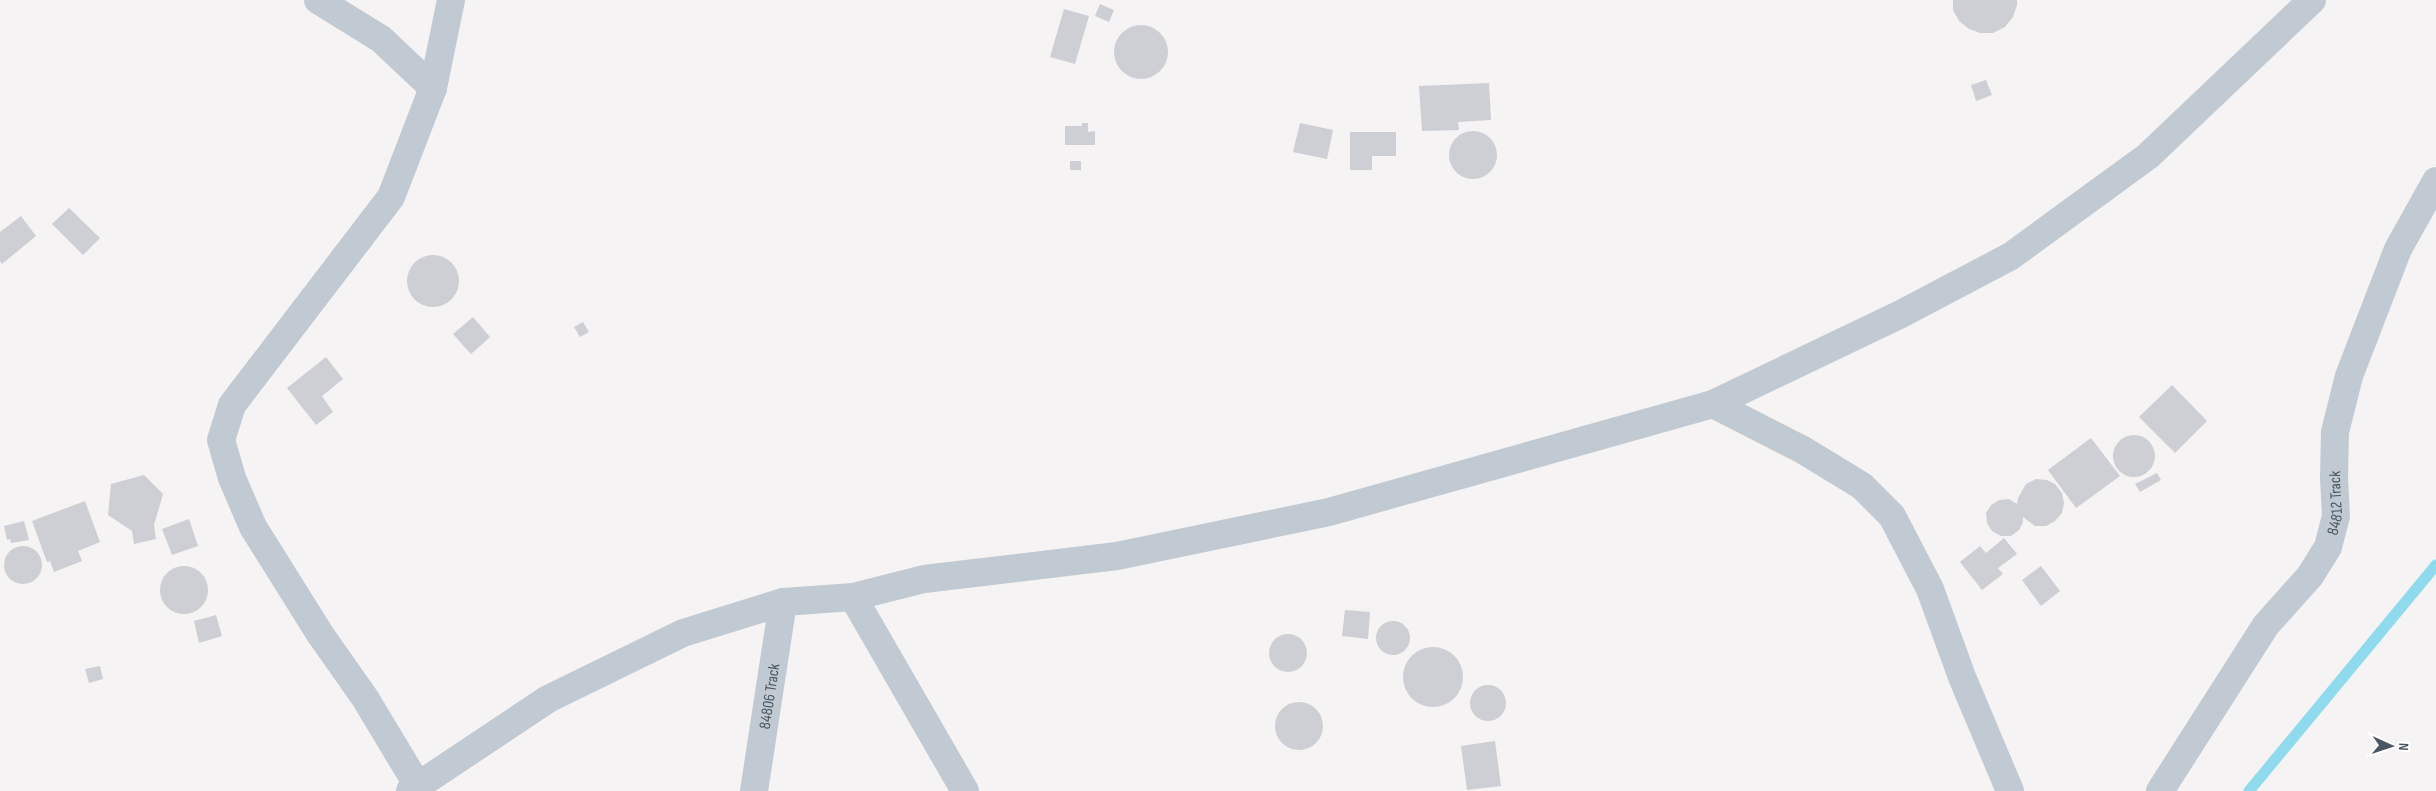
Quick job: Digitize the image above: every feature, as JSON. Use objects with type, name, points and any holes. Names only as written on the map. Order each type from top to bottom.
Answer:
[{"type":"street","points":[[318,0],[381,39],[433,88]]},
{"type":"street","points":[[451,0],[433,88],[391,197],[232,405],[221,440],[232,478],[252,527],[320,634],[365,698],[414,788],[548,699],[682,633],[784,602],[853,597],[924,579],[1117,556],[1329,512],[1713,404],[1901,314],[2011,256],[2148,156],[2312,0]]},
{"type":"street","name":"84812 Track","points":[[2160,791],[2266,625],[2310,576],[2328,547],[2336,516],[2334,478],[2335,432],[2349,376],[2398,250],[2436,181]]},
{"type":"street","points":[[1713,404],[1804,450],[1862,486],[1892,516],[1930,589],[1962,677],[2010,791]]},
{"type":"street","points":[[853,597],[965,791]]},
{"type":"street","name":"84806 Track","points":[[754,791],[784,602]]},
{"type":"building","points":[[1953,0],[2017,0],[2017,5],[2013,17],[2005,27],[1993,33],[1980,33],[1969,29],[1959,21],[1953,10]]},
{"type":"building","points":[[1100,4],[1114,10],[1109,22],[1095,16]]},
{"type":"building","points":[[1064,9],[1089,16],[1075,64],[1050,57]]},
{"type":"building","points":[[1136,25],[1146,25],[1156,29],[1164,37],[1168,52],[1164,67],[1156,75],[1146,79],[1136,79],[1126,75],[1118,67],[1114,57],[1114,47],[1118,37],[1126,29]]},
{"type":"building","points":[[1986,80],[1992,95],[1976,101],[1971,85]]},
{"type":"building","points":[[1489,83],[1491,120],[1458,122],[1459,130],[1422,131],[1419,86]]},
{"type":"building","points":[[1082,123],[1088,123],[1088,132],[1095,131],[1095,145],[1065,145],[1065,126],[1082,126]]},
{"type":"building","points":[[1300,123],[1333,130],[1327,159],[1293,152]]},
{"type":"building","points":[[1468,131],[1478,131],[1490,138],[1497,150],[1497,160],[1490,172],[1478,179],[1468,179],[1460,175],[1453,168],[1449,160],[1449,150],[1453,142],[1460,135]]},
{"type":"building","points":[[1350,132],[1396,132],[1396,156],[1372,156],[1372,170],[1350,170]]},
{"type":"building","points":[[1070,161],[1081,161],[1081,170],[1070,170]]},
{"type":"building","points":[[69,208],[100,238],[83,255],[52,224]]},
{"type":"building","points":[[21,216],[36,236],[2,264],[0,261],[0,232]]},
{"type":"building","points":[[433,255],[443,257],[451,263],[457,271],[459,281],[457,291],[451,299],[443,305],[433,307],[423,305],[415,299],[409,291],[407,281],[409,271],[415,263],[423,257]]},
{"type":"building","points":[[473,317],[490,337],[471,354],[453,334]]},
{"type":"building","points":[[583,322],[589,332],[580,337],[574,327]]},
{"type":"building","points":[[326,357],[343,379],[322,396],[333,412],[316,425],[287,388]]},
{"type":"building","points":[[2172,385],[2207,421],[2175,453],[2139,417]]},
{"type":"building","points":[[2134,435],[2149,441],[2155,456],[2149,471],[2134,477],[2119,471],[2113,456],[2119,441]]},
{"type":"building","points":[[2091,438],[2120,476],[2076,508],[2048,470]]},
{"type":"building","points":[[2157,473],[2161,480],[2140,492],[2135,484]]},
{"type":"building","points":[[144,475],[163,494],[154,525],[156,539],[134,544],[132,531],[108,515],[111,484]]},
{"type":"building","points":[[2036,479],[2047,480],[2055,484],[2062,493],[2064,503],[2062,513],[2055,521],[2046,526],[2035,526],[2023,517],[2019,530],[2011,536],[2001,536],[1992,531],[1987,523],[1986,513],[1991,505],[1999,500],[2009,499],[2017,504],[2018,498],[2026,484]]},
{"type":"building","points":[[85,501],[100,542],[78,551],[82,561],[54,572],[50,561],[47,562],[32,521]]},
{"type":"building","points":[[189,519],[198,546],[172,555],[162,529]]},
{"type":"building","points":[[24,521],[29,540],[11,543],[10,539],[7,540],[4,526]]},
{"type":"building","points":[[2004,538],[2017,554],[1998,568],[2003,574],[1982,590],[1960,562],[1980,546],[1986,553]]},
{"type":"building","points":[[23,546],[36,552],[42,565],[36,578],[23,584],[10,578],[4,565],[10,552]]},
{"type":"building","points":[[184,566],[193,568],[201,573],[206,581],[208,590],[206,599],[201,607],[193,612],[184,614],[175,612],[167,607],[162,599],[160,590],[162,581],[167,573],[175,568]]},
{"type":"building","points":[[2041,566],[2060,591],[2041,606],[2022,580]]},
{"type":"building","points":[[1345,610],[1370,612],[1368,639],[1342,636]]},
{"type":"building","points":[[216,615],[222,636],[199,643],[194,621]]},
{"type":"building","points":[[1393,621],[1405,626],[1410,638],[1405,650],[1393,655],[1381,650],[1376,638],[1381,626]]},
{"type":"building","points":[[1288,634],[1301,640],[1307,653],[1301,666],[1288,672],[1275,666],[1269,653],[1275,640]]},
{"type":"building","points":[[1433,647],[1445,649],[1458,660],[1463,677],[1461,689],[1450,702],[1433,707],[1421,705],[1408,694],[1403,677],[1405,665],[1416,652]]},
{"type":"building","points":[[100,666],[103,679],[89,683],[85,669]]},
{"type":"building","points":[[1488,685],[1495,686],[1501,690],[1505,696],[1505,710],[1501,716],[1495,720],[1488,721],[1481,720],[1475,716],[1471,710],[1470,703],[1471,696],[1475,690],[1481,686]]},
{"type":"building","points":[[1299,702],[1308,704],[1316,709],[1321,717],[1323,726],[1321,735],[1316,743],[1308,748],[1299,750],[1290,748],[1282,743],[1277,735],[1275,726],[1277,717],[1282,709],[1290,704]]},
{"type":"building","points":[[1495,741],[1501,786],[1467,790],[1461,746]]},
{"type":"waterway","points":[[2249,791],[2436,565]]}]
